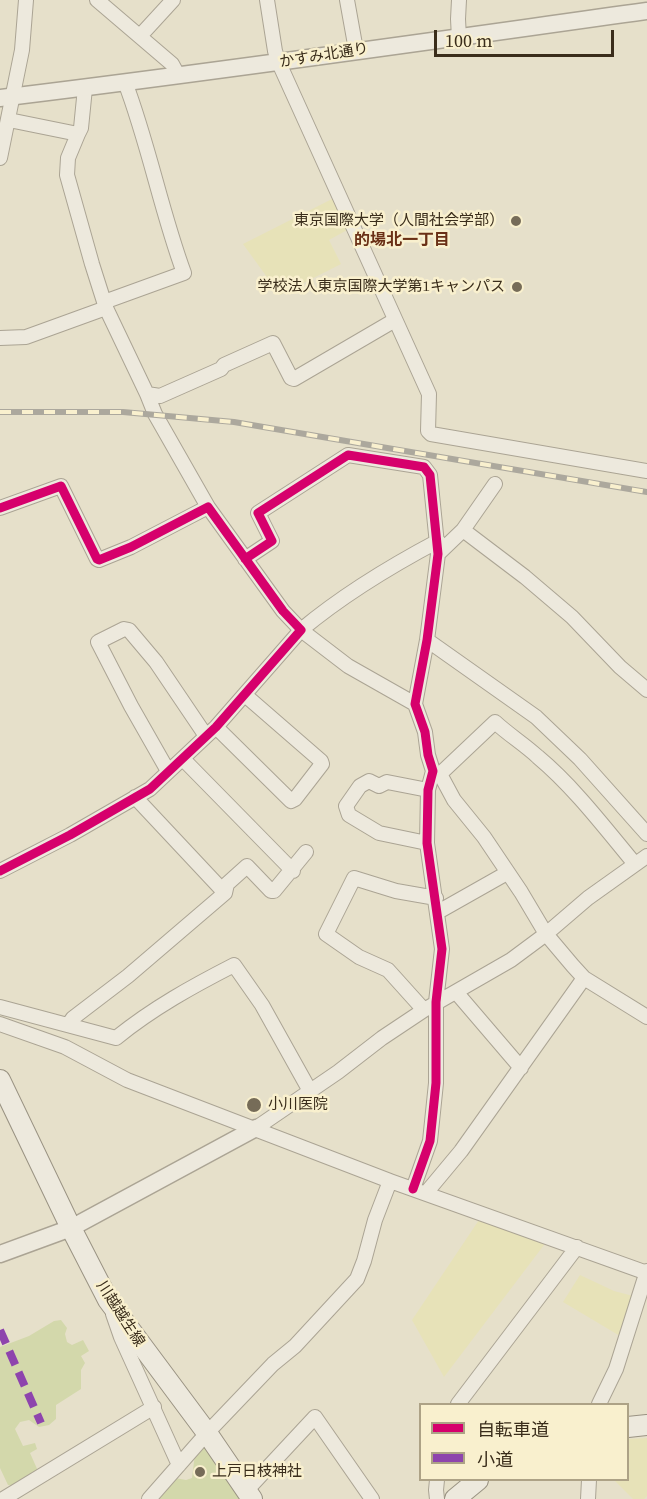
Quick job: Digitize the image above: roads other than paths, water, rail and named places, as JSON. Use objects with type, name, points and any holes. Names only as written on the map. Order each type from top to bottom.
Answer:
[{"type":"main road","name":"川越越生線","points":[[0,1080],[108,1300],[207,1433],[249,1495]]},
{"type":"main road","points":[[629,1427],[647,1425]]},
{"type":"main road","points":[[455,1499],[476,1481]]},
{"type":"street","points":[[0,158],[9,120],[6,97],[22,50],[26,0]]},
{"type":"street","points":[[97,0],[172,64],[178,75]]},
{"type":"street","points":[[140,36],[173,0]]},
{"type":"street","points":[[267,0],[279,63],[429,394],[428,431],[431,434],[647,471]]},
{"type":"street","points":[[347,0],[356,50]]},
{"type":"street","points":[[459,0],[459,38]]},
{"type":"street","name":"かすみ北通り","points":[[6,97],[279,63],[356,50],[647,11]]},
{"type":"street","points":[[0,338],[26,337],[184,273],[172,239],[134,105],[125,82]]},
{"type":"street","points":[[85,88],[81,128],[68,158],[68,175],[105,305],[155,414],[208,507],[283,611],[301,630],[348,666],[415,704]]},
{"type":"street","points":[[9,120],[78,134]]},
{"type":"street","points":[[147,394],[160,396],[273,343],[283,365],[294,379],[395,320]]},
{"type":"street","points":[[245,558],[272,541],[258,513],[348,455],[424,467],[430,475],[438,547],[427,640],[415,704],[425,732],[428,755],[454,800],[484,837],[546,934],[584,978],[647,1017]]},
{"type":"street","points":[[0,871],[70,835],[150,789],[211,731],[301,630],[335,602],[402,561],[438,547],[463,530],[495,484]]},
{"type":"street","points":[[0,508],[61,486],[99,560],[130,547],[208,507]]},
{"type":"street","points":[[463,530],[511,566],[572,617],[620,667],[647,690]]},
{"type":"street","points":[[168,771],[98,642],[124,628],[129,630],[211,731],[291,801],[322,764],[321,761],[245,695]]},
{"type":"street","points":[[427,640],[514,704],[536,717],[580,759],[647,834]]},
{"type":"street","points":[[0,1254],[71,1228],[256,1128],[430,1006],[511,960],[588,898],[641,860],[538,757],[495,722],[436,772],[428,790],[427,843],[442,949],[430,1006],[436,1083],[430,1141],[419,1191]]},
{"type":"street","points":[[183,759],[293,871]]},
{"type":"street","points":[[427,843],[379,833],[349,815],[346,806],[360,786],[369,781],[380,786],[387,782],[428,790]]},
{"type":"street","points":[[135,797],[225,893]]},
{"type":"street","points":[[69,1024],[73,1018],[128,976],[225,893],[226,884],[247,866],[271,891],[274,891],[293,871],[306,852]]},
{"type":"street","points":[[438,912],[507,873]]},
{"type":"street","points":[[430,1006],[388,970],[359,957],[326,934],[354,878],[396,891],[436,898]]},
{"type":"street","points":[[0,1007],[116,1038],[151,1012],[193,986],[234,965],[261,1005],[310,1091]]},
{"type":"street","points":[[419,1191],[461,1151],[584,978]]},
{"type":"street","points":[[456,992],[521,1068]]},
{"type":"street","points":[[0,1024],[65,1047],[127,1080],[419,1191],[647,1272],[616,1369],[599,1403]]},
{"type":"street","points":[[149,1499],[207,1433],[271,1367],[295,1346],[357,1279],[390,1180]]},
{"type":"street","points":[[459,1403],[577,1247]]},
{"type":"street","points":[[108,1300],[121,1337],[179,1464]]},
{"type":"street","points":[[3,1499],[154,1407]]},
{"type":"street","points":[[249,1495],[315,1417],[372,1499]]},
{"type":"street","points":[[437,1481],[437,1499]]},
{"type":"street","points":[[588,1499],[589,1481]]},
{"type":"railway","points":[[0,412],[123,412],[234,422],[647,492]]},
{"type":"place","name":"東京国際大学（人間社会学部）","points":[[516,221]]},
{"type":"place","name":"学校法人東京国際大学第1キャンパス","points":[[517,287]]},
{"type":"place","name":"小川医院","points":[[254,1105]]},
{"type":"place","name":"上戸日枝神社","points":[[200,1472]]},
{"type":"district","name":"的場北一丁目","points":[[402,241]]}]
